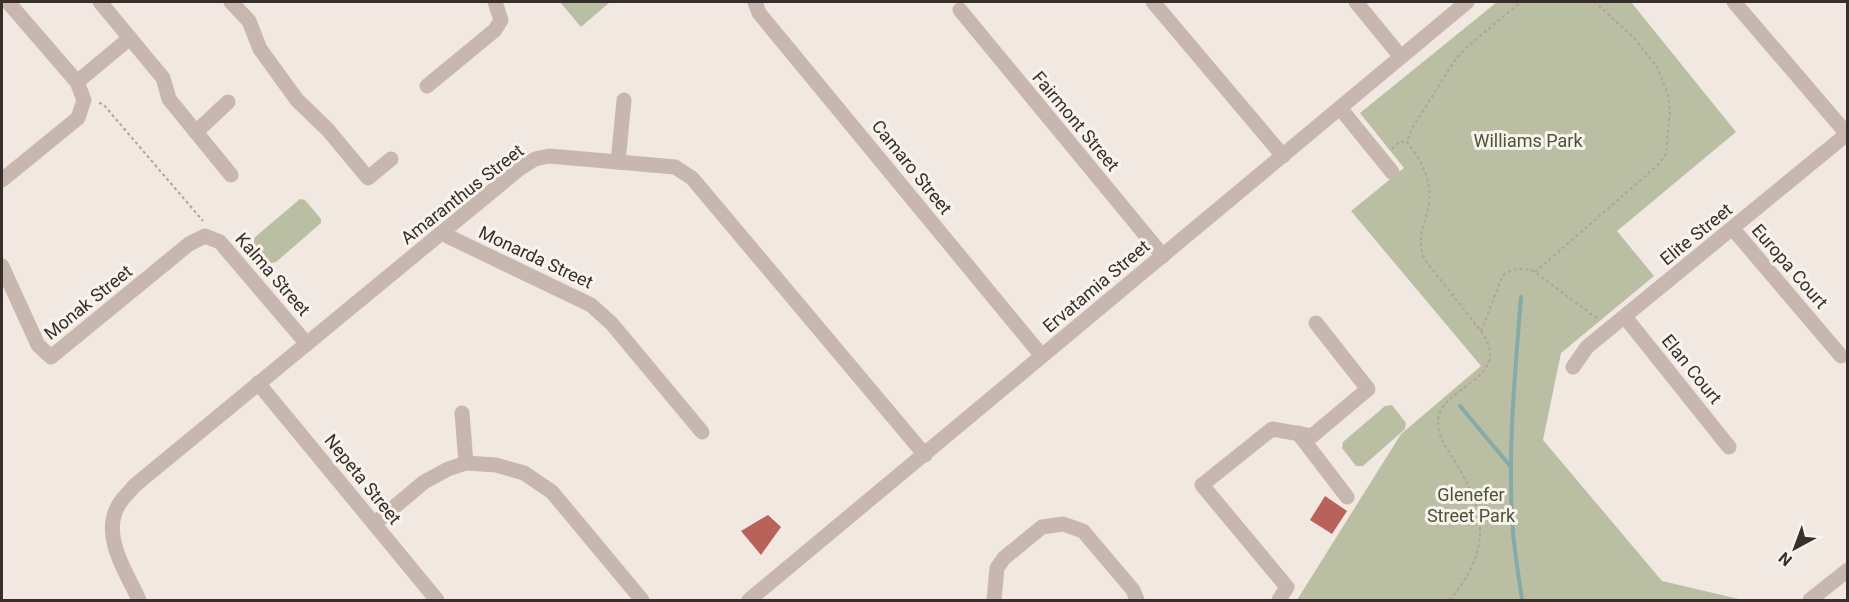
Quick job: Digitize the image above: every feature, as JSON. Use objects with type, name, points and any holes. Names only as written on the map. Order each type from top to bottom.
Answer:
[{"type":"street","points":[[2,180],[78,117],[84,100],[77,82],[8,2]]},
{"type":"street","points":[[100,2],[163,78],[169,99],[231,175]]},
{"type":"street","points":[[231,2],[249,21],[260,49],[297,100],[328,130],[368,178],[391,159]]},
{"type":"street","points":[[427,86],[495,30],[501,21],[495,2]]},
{"type":"street","name":"Camaro Street","points":[[755,2],[759,13],[1042,356]]},
{"type":"street","points":[[1153,2],[1283,156]]},
{"type":"street","points":[[1356,2],[1401,57]]},
{"type":"street","name":"Ervatamia Street","points":[[754,599],[1467,2]]},
{"type":"street","points":[[1734,2],[1847,134]]},
{"type":"street","name":"Fairmont Street","points":[[960,10],[1163,256]]},
{"type":"street","points":[[77,82],[130,38]]},
{"type":"street","points":[[618,162],[624,100]]},
{"type":"street","points":[[196,132],[228,102]]},
{"type":"street","points":[[1340,108],[1392,172]]},
{"type":"street","name":"Elite Street","points":[[1573,367],[1587,347],[1847,134]]},
{"type":"street","name":"Amaranthus Street","points":[[139,600],[116,548],[111,527],[117,507],[135,486],[519,169],[535,159],[549,156],[675,167],[692,178],[925,454]]},
{"type":"street","name":"Europa Court","points":[[1733,229],[1841,356]]},
{"type":"street","name":"Monarda Street","points":[[441,233],[591,305],[612,324],[702,432]]},
{"type":"street","name":"Monak Street","points":[[2,266],[38,345],[51,357],[189,244],[205,236]]},
{"type":"street","name":"Kalma Street","points":[[205,236],[220,242],[307,344]]},
{"type":"street","name":"Elan Court","points":[[1625,317],[1729,447]]},
{"type":"street","points":[[1279,600],[1287,587],[1203,485],[1272,429],[1312,436],[1368,389],[1316,323]]},
{"type":"street","name":"Nepeta Street","points":[[258,383],[436,600]]},
{"type":"street","points":[[462,413],[466,464]]},
{"type":"street","points":[[1298,433],[1347,497]]},
{"type":"street","points":[[375,524],[424,482],[448,469],[466,464],[496,465],[524,473],[552,492],[642,600]]},
{"type":"street","points":[[994,600],[997,568],[1004,558],[1042,527],[1063,524],[1083,531],[1133,590],[1137,600]]},
{"type":"street","points":[[1809,600],[1848,570]]},
{"type":"path","points":[[1407,142],[1411,130],[1455,60],[1468,46],[1521,2]]},
{"type":"path","points":[[1535,272],[1658,165],[1666,154],[1670,110],[1668,95],[1657,67],[1633,37],[1595,2]]},
{"type":"path","points":[[84,100],[103,104],[203,219],[205,236]]},
{"type":"path","points":[[1382,159],[1399,142],[1407,142]]},
{"type":"path","points":[[1407,142],[1425,171],[1429,187],[1429,201],[1420,233],[1420,250],[1425,260],[1487,339],[1489,348],[1487,367],[1446,403],[1438,419],[1439,434],[1470,487],[1479,513],[1481,538],[1474,562],[1464,583],[1450,600]]},
{"type":"path","points":[[1481,331],[1503,275],[1509,270],[1526,268],[1535,272],[1610,329]]},
{"type":"green space","points":[[560,2],[610,2],[581,27]]},
{"type":"green space","name":"Williams Park","points":[[1497,2],[1631,2],[1736,132],[1617,231],[1654,276],[1561,353],[1543,440],[1662,581],[1743,600],[1297,600],[1401,434],[1481,366],[1351,211],[1404,168],[1360,113]]},
{"type":"green space","points":[[300,199],[305,200],[321,219],[321,223],[276,262],[271,263],[254,244],[254,238]]},
{"type":"green space","points":[[1392,405],[1406,423],[1405,429],[1363,466],[1356,466],[1342,448],[1343,442],[1385,406]]},
{"type":"building","points":[[1325,496],[1347,511],[1332,534],[1310,520]]},
{"type":"building","points":[[768,515],[781,527],[761,555],[741,531]]},
{"type":"waterway","points":[[1521,297],[1512,414],[1511,502],[1522,600]]},
{"type":"waterway","points":[[1460,406],[1511,467]]},
{"type":"park label","name":"Glenefer Street Park","points":[[1471,504]]}]
